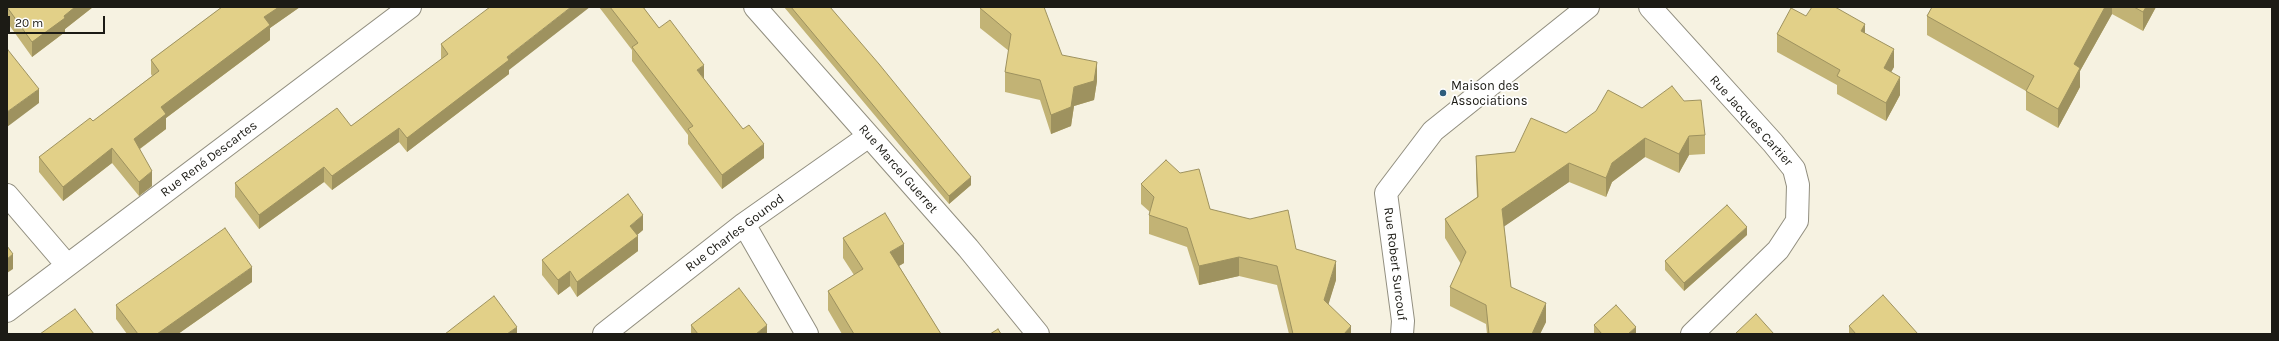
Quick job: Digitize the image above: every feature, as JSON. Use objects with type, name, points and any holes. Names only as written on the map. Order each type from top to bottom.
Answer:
[{"type":"street","name":"Rue René Descartes","points":[[7,310],[410,7]]},
{"type":"street","name":"Rue Marcel Guerret","points":[[755,7],[968,248],[1038,334]]},
{"type":"street","name":"Rue Robert Surcouf","points":[[1402,334],[1403,321],[1386,193],[1433,130],[1588,7]]},
{"type":"street","name":"Rue Jacques Cartier","points":[[1650,7],[1794,169],[1798,185],[1797,221],[1778,250],[1692,334]]},
{"type":"street","name":"Rue Charles Gounod","points":[[604,334],[744,224],[869,136]]},
{"type":"street","points":[[7,195],[67,266]]},
{"type":"street","points":[[744,224],[807,334]]},
{"type":"building","points":[[7,7],[75,7],[64,16],[65,18],[32,42]]},
{"type":"building","points":[[222,7],[279,7],[264,17],[270,25],[161,107],[166,114],[134,139],[152,171],[139,182],[112,148],[63,187],[39,157],[90,118],[93,121],[159,71],[151,60]]},
{"type":"building","points":[[490,7],[571,7],[507,57],[509,60],[407,138],[399,128],[332,176],[324,167],[259,215],[235,183],[337,108],[351,126],[448,54],[441,44]]},
{"type":"building","points":[[610,7],[643,7],[659,28],[670,20],[704,65],[697,70],[743,129],[749,125],[764,144],[722,175],[688,129],[693,126],[632,47],[638,43]]},
{"type":"building","points":[[791,7],[830,7],[879,64],[971,177],[949,196]]},
{"type":"building","points":[[1044,7],[1062,55],[1097,62],[1094,81],[1074,87],[1071,107],[1051,115],[1040,80],[1005,72],[1011,34],[980,8]]},
{"type":"building","points":[[1812,7],[1835,7],[1865,24],[1861,31],[1894,49],[1884,68],[1900,77],[1886,103],[1837,76],[1840,70],[1777,34],[1791,8],[1806,16]]},
{"type":"building","points":[[1932,7],[2105,7],[2074,64],[2080,68],[2058,109],[2026,91],[2034,76],[1927,16]]},
{"type":"building","points":[[2134,7],[2146,7],[2143,12]]},
{"type":"building","points":[[8,50],[39,89],[7,112],[7,51]]},
{"type":"building","points":[[1672,86],[1684,101],[1701,100],[1705,135],[1689,136],[1679,154],[1645,138],[1612,163],[1606,178],[1569,163],[1502,209],[1511,287],[1546,303],[1532,334],[1489,334],[1486,305],[1450,287],[1466,252],[1445,219],[1478,197],[1476,156],[1515,152],[1531,118],[1566,133],[1596,111],[1608,90],[1642,108]]},
{"type":"building","points":[[1166,160],[1180,173],[1199,169],[1210,209],[1250,219],[1288,210],[1296,249],[1336,261],[1324,300],[1351,326],[1344,334],[1293,334],[1277,266],[1239,257],[1199,266],[1187,228],[1149,215],[1154,197],[1141,184]]},
{"type":"building","points":[[628,194],[643,215],[630,226],[638,236],[577,282],[570,271],[558,280],[542,260]]},
{"type":"building","points":[[1727,205],[1747,227],[1684,283],[1665,261]]},
{"type":"building","points":[[885,213],[904,244],[890,252],[941,334],[854,334],[828,291],[863,269],[843,238]]},
{"type":"building","points":[[225,228],[252,267],[157,334],[138,334],[116,305]]},
{"type":"building","points":[[7,246],[13,254],[7,259]]},
{"type":"building","points":[[739,288],[767,325],[756,334],[698,334],[691,325]]},
{"type":"building","points":[[1883,295],[1918,334],[1856,334],[1849,326]]},
{"type":"building","points":[[494,296],[517,327],[507,334],[445,334]]},
{"type":"building","points":[[1616,305],[1636,327],[1628,334],[1602,334],[1594,325]]},
{"type":"building","points":[[75,309],[94,334],[40,334]]},
{"type":"building","points":[[1756,314],[1774,334],[1735,334]]},
{"type":"building","points":[[998,329],[1001,334],[990,334]]},
{"type":"place","name":"Maison des Associations","points":[[1443,93]]}]
